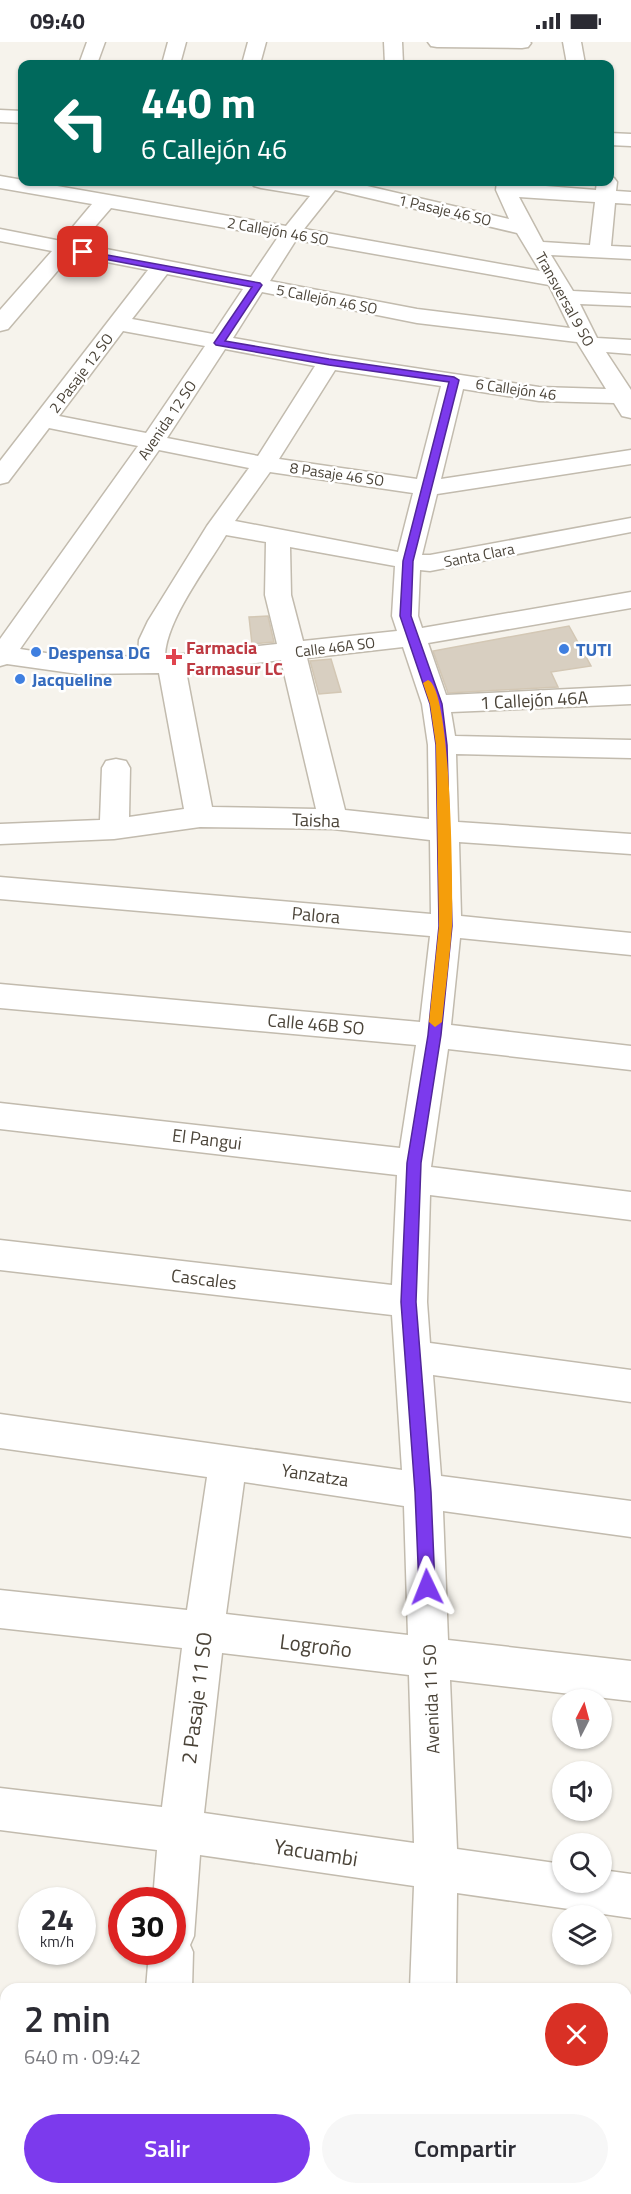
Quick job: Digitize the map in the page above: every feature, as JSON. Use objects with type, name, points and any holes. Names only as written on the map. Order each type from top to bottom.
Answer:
[{"type":"street","points":[[89,60],[96,42]]},
{"type":"street","points":[[172,60],[177,42]]},
{"type":"street","points":[[252,60],[257,42]]},
{"type":"street","points":[[393,42],[394,60]]},
{"type":"street","points":[[437,42],[524,46]]},
{"type":"street","points":[[572,42],[575,60]]},
{"type":"street","points":[[0,116],[18,117]]},
{"type":"street","points":[[614,130],[631,131]]},
{"type":"street","points":[[614,139],[631,141]]},
{"type":"street","name":"2 Callejón 46 SO","points":[[9,186],[291,233],[562,289],[631,300]]},
{"type":"street","name":"Avenida 12 SO","points":[[0,656],[153,441],[291,233],[328,186]]},
{"type":"street","name":"1 Pasaje 46 SO","points":[[333,186],[524,229]]},
{"type":"street","points":[[507,186],[607,189],[631,198]]},
{"type":"street","name":"Transversal 9 SO","points":[[507,186],[524,229],[562,289],[587,340],[628,403]]},
{"type":"street","points":[[600,251],[607,189]]},
{"type":"street","points":[[0,324],[63,248],[106,201]]},
{"type":"street","name":"5 Callejón 46 SO","points":[[0,236],[417,316],[631,346]]},
{"type":"street","points":[[537,248],[631,253]]},
{"type":"street","name":"2 Pasaje 12 SO","points":[[0,477],[160,268]]},
{"type":"street","name":"6 Callejón 46","points":[[118,323],[329,362],[539,394],[628,403]]},
{"type":"street","points":[[200,817],[161,665],[152,640],[161,621],[219,526],[264,464],[329,362]]},
{"type":"street","name":"Avenida 11 SO","points":[[433,1983],[436,1870],[429,1659],[423,1492],[409,1302],[413,1171],[434,1035],[446,926],[442,745],[436,704],[405,616],[408,561],[429,488],[454,380]]},
{"type":"street","name":"8 Pasaje 46 SO","points":[[44,420],[264,464],[429,488],[631,457]]},
{"type":"street","name":"Santa Clara","points":[[219,526],[408,561],[441,563],[631,525]]},
{"type":"street","points":[[278,538],[278,595],[333,819]]},
{"type":"street","name":"Calle 46A SO","points":[[0,656],[78,666],[161,665],[411,638],[631,600]]},
{"type":"street","name":"1 Callejón 46A","points":[[436,704],[631,695]]},
{"type":"street","points":[[442,745],[631,749]]},
{"type":"street","points":[[114,829],[116,768]]},
{"type":"street","name":"Taisha","points":[[0,834],[114,829],[200,817],[333,819],[443,831],[631,844]]},
{"type":"street","name":"Palora","points":[[0,888],[631,944]]},
{"type":"street","name":"Calle 46B SO","points":[[0,996],[434,1035],[631,1058]]},
{"type":"street","name":"El Pangui","points":[[0,1116],[413,1171],[631,1206]]},
{"type":"street","name":"Cascales","points":[[0,1255],[409,1302]]},
{"type":"street","points":[[412,1356],[631,1386]]},
{"type":"street","name":"Yanzatza","points":[[0,1431],[631,1520]]},
{"type":"street","name":"2 Pasaje 11 SO","points":[[176,1887],[203,1630],[228,1462]]},
{"type":"street","name":"Logroño","points":[[0,1609],[203,1630],[631,1682]]},
{"type":"street","name":"Yacuambi","points":[[0,1809],[180,1831],[436,1870],[631,1896]]},
{"type":"street","points":[[169,1983],[170,1965]]},
{"type":"building","points":[[268,616],[274,642],[252,644],[249,617]]},
{"type":"building","points":[[569,626],[591,666],[551,672],[558,687],[448,693],[433,651]]},
{"type":"building","points":[[331,659],[341,692],[319,694],[310,661]]},
{"type":"slow traffic","points":[[428,683],[436,704],[442,745],[446,926],[435,1022]]},
{"type":"place","name":"TUTI","points":[[564,649]]},
{"type":"place","name":"Despensa DG","points":[[36,652]]},
{"type":"place","name":"Farmacia Farmasur LC","points":[[174,657]]},
{"type":"place","name":"Jacqueline","points":[[20,679]]},
{"type":"route","points":[[83,252],[257,285],[219,343],[454,380],[429,488],[408,561],[405,616],[436,704],[442,745],[446,926],[434,1035],[414,1163],[409,1302],[423,1492],[427,1587]]}]
